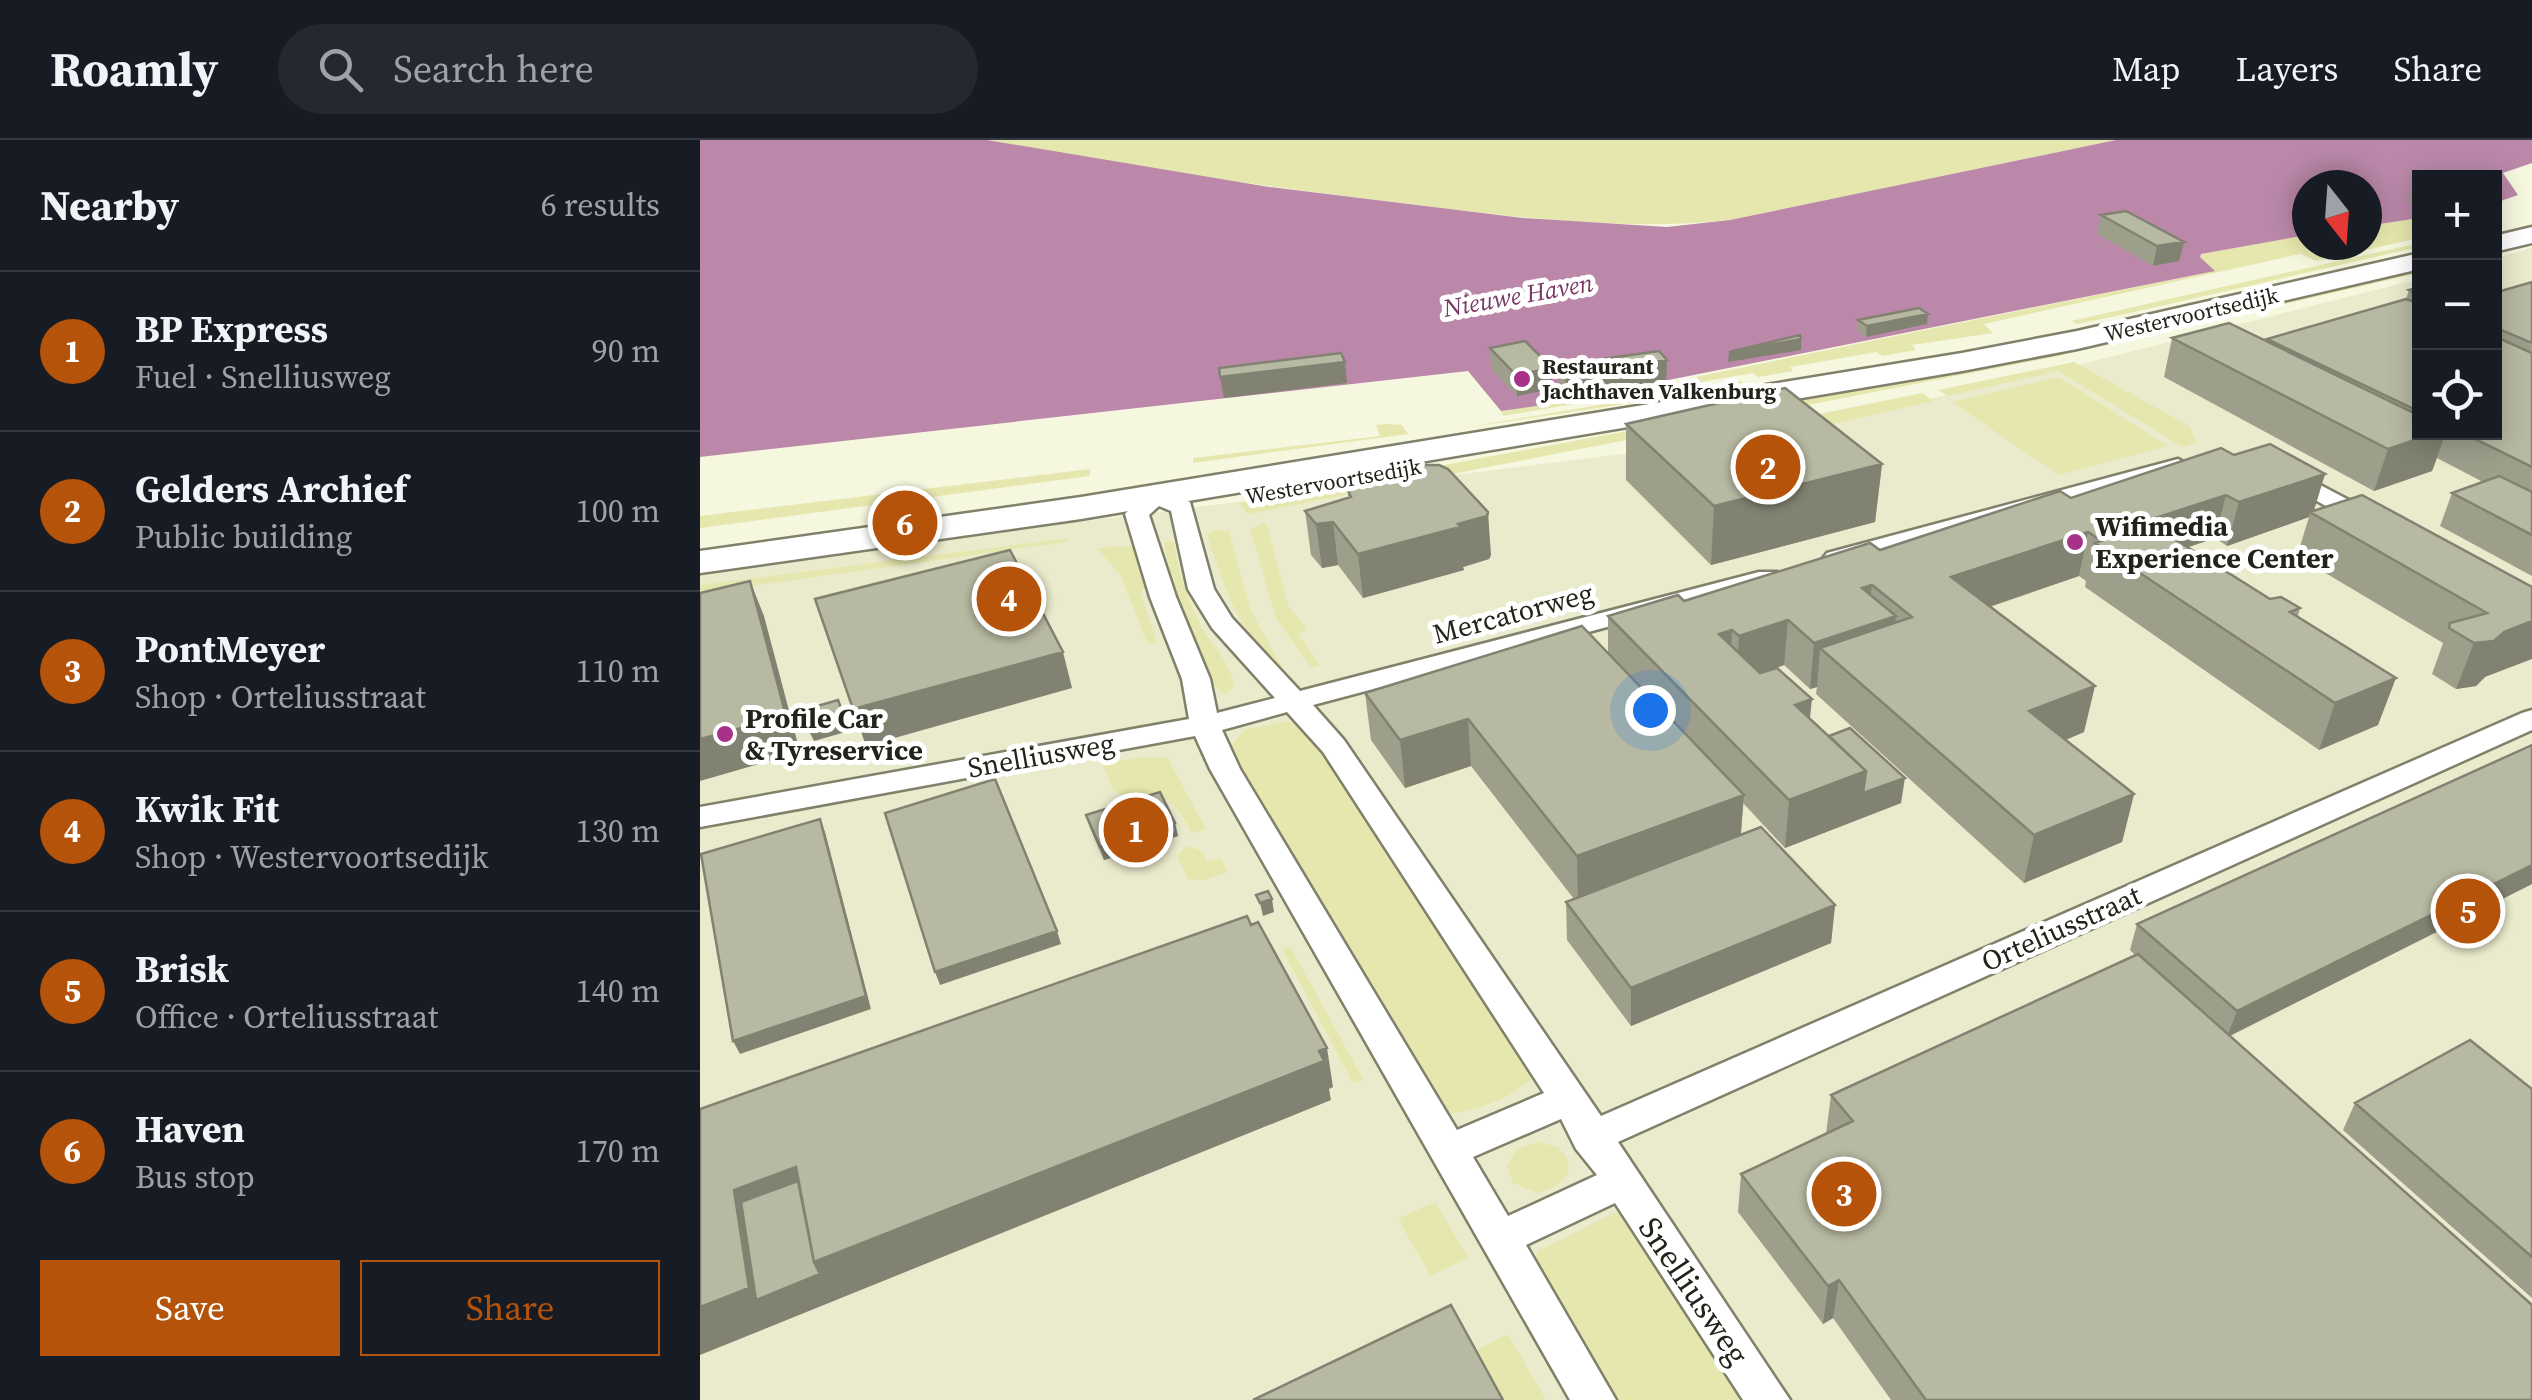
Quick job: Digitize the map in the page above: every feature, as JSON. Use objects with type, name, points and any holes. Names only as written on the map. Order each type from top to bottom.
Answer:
[{"type":"main road","points":[[2502,242],[2532,236]]},
{"type":"main road","name":"Westervoortsedijk","points":[[700,574],[1158,505],[1752,407],[2116,332],[2412,263]]},
{"type":"main road","name":"Westervoortsedijk","points":[[700,562],[1158,505]]},
{"type":"street","name":"Mercatorweg","points":[[1294,701],[2198,460]]},
{"type":"street","points":[[2267,466],[2401,538]]},
{"type":"street","name":"Snelliusweg","points":[[1158,505],[1221,622],[1334,746],[1590,1138],[1768,1400]]},
{"type":"street","points":[[1158,505],[1163,597],[1196,679],[1204,724],[1224,769],[1594,1400]]},
{"type":"street","name":"Snelliusweg","points":[[700,817],[1204,724],[1294,701]]},
{"type":"street","name":"Orteliusstraat","points":[[1590,1138],[2532,719]]},
{"type":"street","points":[[1448,1151],[1566,1100]]},
{"type":"street","points":[[1500,1238],[1620,1182]]},
{"type":"shaded area","points":[[2532,248],[2532,1400],[700,1400],[700,569],[1758,437],[2050,372],[2412,281],[2412,440],[2502,440],[2502,256]]},
{"type":"green space","points":[[987,140],[2116,140],[1730,220],[1646,224],[1520,217],[1344,196]]},
{"type":"green space","points":[[2412,219],[2412,240],[2382,246],[2382,224]]},
{"type":"green space","points":[[2292,238],[2292,256],[1984,324],[1993,333],[1912,345],[1916,350],[1882,356],[1877,352],[1790,367],[1793,371],[1758,377],[1753,373],[1503,416],[1501,411],[1617,393],[2214,271],[2199,257]]},
{"type":"green space","points":[[2412,245],[2412,249],[2382,255],[2382,251]]},
{"type":"green space","points":[[2343,260],[2362,260],[2121,315],[2077,324],[2071,321]]},
{"type":"green space","points":[[2412,271],[2412,275],[2116,343],[2109,340]]},
{"type":"green space","points":[[2058,351],[2064,355],[1247,514],[1240,503]]},
{"type":"green space","points":[[2074,362],[2189,426],[2197,442],[2183,447],[2058,371],[1948,396],[1938,390]]},
{"type":"green space","points":[[2058,377],[2168,446],[2059,475],[1952,402]]},
{"type":"green space","points":[[1741,381],[1745,386],[1457,429]]},
{"type":"green space","points":[[1922,393],[1933,401],[1791,434],[1776,423]]},
{"type":"green space","points":[[1376,425],[1402,425],[1408,434],[1193,463],[1193,458],[1380,436]]},
{"type":"green space","points":[[1090,469],[1090,476],[700,528],[700,516]]},
{"type":"green space","points":[[1266,522],[1288,605],[1307,630],[1298,634],[1320,665],[1311,668],[1276,618],[1250,529]]},
{"type":"green space","points":[[1229,531],[1250,609],[1287,676],[1259,649],[1236,613],[1207,534]]},
{"type":"green space","points":[[1068,538],[1067,542],[700,593],[700,585]]},
{"type":"green space","points":[[1173,541],[1195,614],[1232,677],[1234,686],[1225,695],[1202,666],[1184,625],[1164,542]]},
{"type":"green space","points":[[1097,548],[1136,548],[1151,583],[1140,592],[1157,642],[1148,644],[1121,576]]},
{"type":"green space","points":[[1288,721],[1305,727],[1536,1073],[1519,1089],[1481,1107],[1444,1113],[1231,756],[1230,746],[1246,729]]},
{"type":"green space","points":[[1167,757],[1206,829],[1192,833],[1180,813],[1162,797],[1127,797],[1114,791],[1102,764]]},
{"type":"green space","points":[[1187,846],[1202,851],[1207,862],[1221,858],[1227,872],[1204,880],[1188,879],[1177,856]]},
{"type":"green space","points":[[1290,946],[1363,1079],[1353,1083],[1282,949]]},
{"type":"green space","points":[[1537,1142],[1558,1147],[1565,1155],[1568,1169],[1561,1182],[1537,1193],[1513,1183],[1507,1166],[1517,1149]]},
{"type":"green space","points":[[1435,1202],[1468,1257],[1431,1276],[1398,1219]]},
{"type":"green space","points":[[1618,1211],[1631,1218],[1755,1400],[1614,1400],[1534,1265],[1538,1251]]},
{"type":"green space","points":[[1508,1334],[1546,1400],[1502,1400],[1475,1351]]},
{"type":"water","name":"Nieuwe Haven","points":[[700,140],[987,140],[1269,187],[1523,218],[1667,227],[1730,220],[2116,140],[2532,140],[2532,163],[2503,173],[2518,195],[2502,201],[2502,170],[2412,170],[2412,219],[2382,224],[2382,170],[2292,170],[2292,238],[2201,254],[2215,271],[1543,405],[1501,411],[1468,371],[700,457]]},
{"type":"building","points":[[2126,211],[2184,242],[2157,246],[2101,215]]},
{"type":"building","points":[[2532,282],[2532,343],[2502,330],[2502,291]]},
{"type":"building","points":[[2406,299],[2412,301],[2412,408],[2267,339]]},
{"type":"building","points":[[1919,308],[1928,314],[1867,326],[1858,320]]},
{"type":"building","points":[[2229,323],[2412,412],[2414,440],[2388,449],[2172,338]]},
{"type":"building","points":[[1800,335],[1801,339],[1729,352]]},
{"type":"building","points":[[2502,340],[2532,353],[2532,467],[2477,440],[2502,440]]},
{"type":"building","points":[[1525,341],[1552,368],[1516,375],[1490,348]]},
{"type":"building","points":[[1659,351],[1667,360],[1565,374],[1559,365]]},
{"type":"building","points":[[1341,353],[1345,362],[1220,377],[1219,368]]},
{"type":"building","points":[[1785,388],[1882,464],[1714,506],[1626,424]]},
{"type":"building","points":[[2270,444],[2325,474],[2239,502],[2226,495],[2146,521],[2270,599],[2281,597],[2300,608],[2290,612],[2396,678],[2335,703],[2095,543],[2101,541],[2088,532],[1951,577],[2095,686],[2029,711],[2134,794],[2034,835],[1820,648],[1912,617],[1872,585],[1862,588],[1896,616],[1814,643],[1788,620],[1739,636],[1732,630],[1719,634],[1760,673],[1777,668],[1812,699],[1795,705],[1866,771],[1789,800],[1608,616],[1678,595],[1684,601],[1870,543],[1880,550],[2060,491],[2071,498],[2221,448],[2234,455]]},
{"type":"building","points":[[1424,465],[1448,469],[1488,512],[1487,516],[1358,554],[1333,522],[1316,524],[1305,511],[1351,497],[1348,490],[1355,483]]},
{"type":"building","points":[[2499,476],[2532,492],[2532,535],[2452,493]]},
{"type":"building","points":[[2362,495],[2532,587],[2532,621],[2504,632],[2494,641],[2474,643],[2449,628],[2450,623],[2487,613],[2310,512]]},
{"type":"building","points":[[1010,550],[1063,652],[853,709],[815,599]]},
{"type":"building","points":[[750,581],[786,716],[700,739],[700,593]]},
{"type":"building","points":[[1582,626],[1744,795],[1577,856],[1468,719],[1400,740],[1365,693]]},
{"type":"building","points":[[838,700],[845,719],[808,729],[803,710]]},
{"type":"building","points":[[1850,728],[1905,778],[1863,793],[1866,771],[1829,736]]},
{"type":"building","points":[[2532,745],[2532,865],[2237,1011],[2137,924]]},
{"type":"building","points":[[995,779],[1057,931],[935,972],[885,813]]},
{"type":"building","points":[[1160,792],[1175,823],[1100,847],[1086,815]]},
{"type":"building","points":[[820,819],[866,996],[733,1041],[701,854]]},
{"type":"building","points":[[1761,827],[1835,905],[1631,988],[1566,902]]},
{"type":"building","points":[[1268,891],[1272,899],[1260,903],[1256,895]]},
{"type":"building","points":[[1247,916],[1251,925],[1258,922],[1327,1048],[1319,1051],[1324,1061],[814,1262],[796,1167],[734,1190],[749,1288],[700,1307],[700,1109]]},
{"type":"building","points":[[2138,954],[2532,1305],[2532,1400],[1926,1400],[1839,1280],[1828,1286],[1741,1174],[1853,1121],[1831,1095]]},
{"type":"building","points":[[2470,1040],[2532,1089],[2532,1257],[2355,1103]]},
{"type":"building","points":[[798,1181],[814,1262],[820,1274],[756,1300],[741,1202]]},
{"type":"building","points":[[1451,1305],[1503,1400],[1253,1400]]},
{"type":"place","name":"Restaurant Jachthaven Valkenburg","points":[[1522,379]]},
{"type":"place","name":"Gelders Archief","points":[[1768,467]]},
{"type":"place","name":"Haven","points":[[905,523]]},
{"type":"place","name":"Wifimedia Experience Center","points":[[2075,542]]},
{"type":"place","name":"Kwik Fit","points":[[1009,599]]},
{"type":"place","name":"Profile Car & Tyreservice","points":[[725,734]]},
{"type":"place","name":"BP Express","points":[[1136,830]]},
{"type":"place","name":"Brisk","points":[[2468,911]]},
{"type":"place","name":"PontMeyer","points":[[1844,1194]]}]
